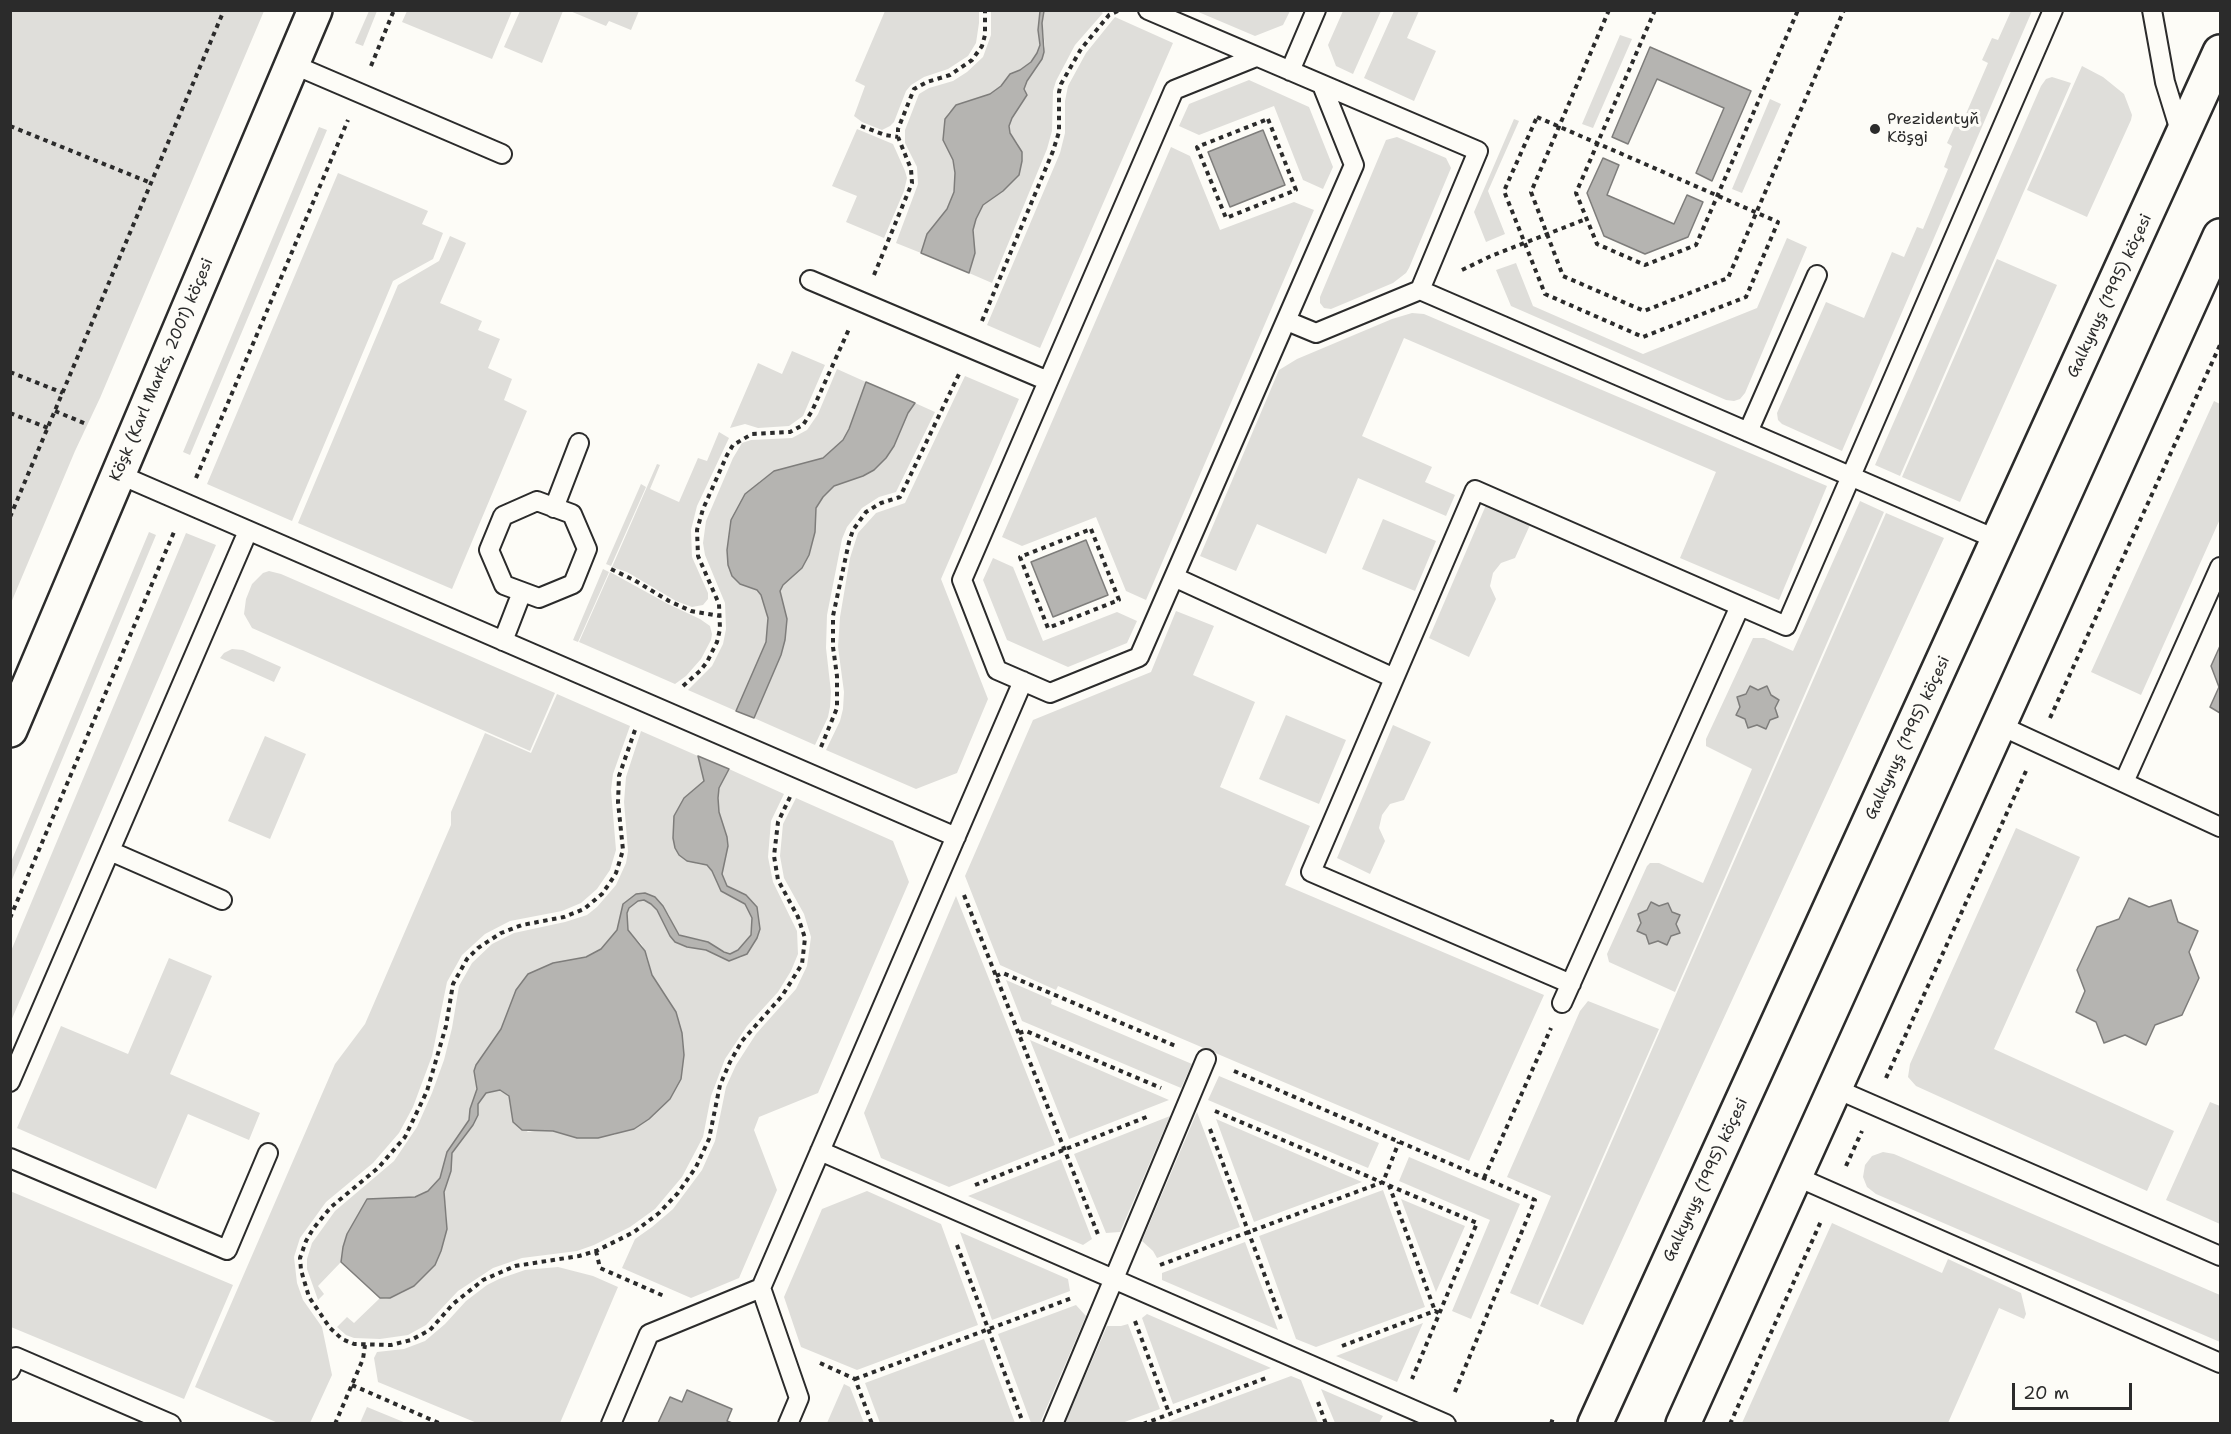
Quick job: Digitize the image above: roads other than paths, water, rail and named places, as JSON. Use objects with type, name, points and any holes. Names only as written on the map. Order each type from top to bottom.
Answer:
[{"type":"street","name":"Köşk (Karl Marks, 2001) köçesi","points":[[10,730],[315,10]]},
{"type":"street","name":"Galkynyş (1995) köçesi","points":[[1595,1424],[2220,52]]},
{"type":"street","points":[[1683,1424],[2220,236]]},
{"type":"lane","points":[[1148,10],[1478,151],[1420,290],[1316,333],[1287,321]]},
{"type":"lane","points":[[1290,71],[1316,10]]},
{"type":"lane","points":[[1571,984],[1311,872],[1475,490],[1786,626],[2053,10]]},
{"type":"lane","points":[[2152,10],[2165,82],[2182,137]]},
{"type":"lane","points":[[1256,57],[1174,90],[962,580],[997,670],[1050,693],[1139,657],[1354,165],[1322,85]]},
{"type":"lane","points":[[292,64],[502,154]]},
{"type":"lane","points":[[1748,432],[1816,275]]},
{"type":"lane","points":[[810,280],[1048,381]]},
{"type":"lane","points":[[1420,290],[1998,540]]},
{"type":"lane","points":[[554,508],[579,443]]},
{"type":"lane","points":[[117,474],[956,837]]},
{"type":"lane","points":[[537,501],[554,508],[572,514],[587,549],[573,584],[539,598],[504,585],[489,550],[503,516],[537,501]]},
{"type":"lane","points":[[10,1082],[248,531]]},
{"type":"lane","points":[[2124,782],[2220,567]]},
{"type":"lane","points":[[1174,577],[1394,678]]},
{"type":"lane","points":[[503,641],[522,592]]},
{"type":"lane","points":[[1562,1003],[1740,606]]},
{"type":"lane","points":[[788,1424],[798,1398],[762,1288],[1023,681]]},
{"type":"lane","points":[[1999,725],[2220,827]]},
{"type":"lane","points":[[110,851],[222,900]]},
{"type":"lane","points":[[1053,1424],[1114,1279],[1196,1103],[1206,1059]]},
{"type":"lane","points":[[1834,1088],[2220,1256]]},
{"type":"lane","points":[[820,1151],[1444,1423]]},
{"type":"lane","points":[[10,1158],[227,1250],[268,1153]]},
{"type":"lane","points":[[1795,1176],[2220,1363]]},
{"type":"lane","points":[[611,1424],[649,1334],[762,1288]]},
{"type":"lane","points":[[10,1370],[16,1357],[171,1424]]},
{"type":"place","name":"Prezidentyň Köşgi","points":[[1875,129]]}]
